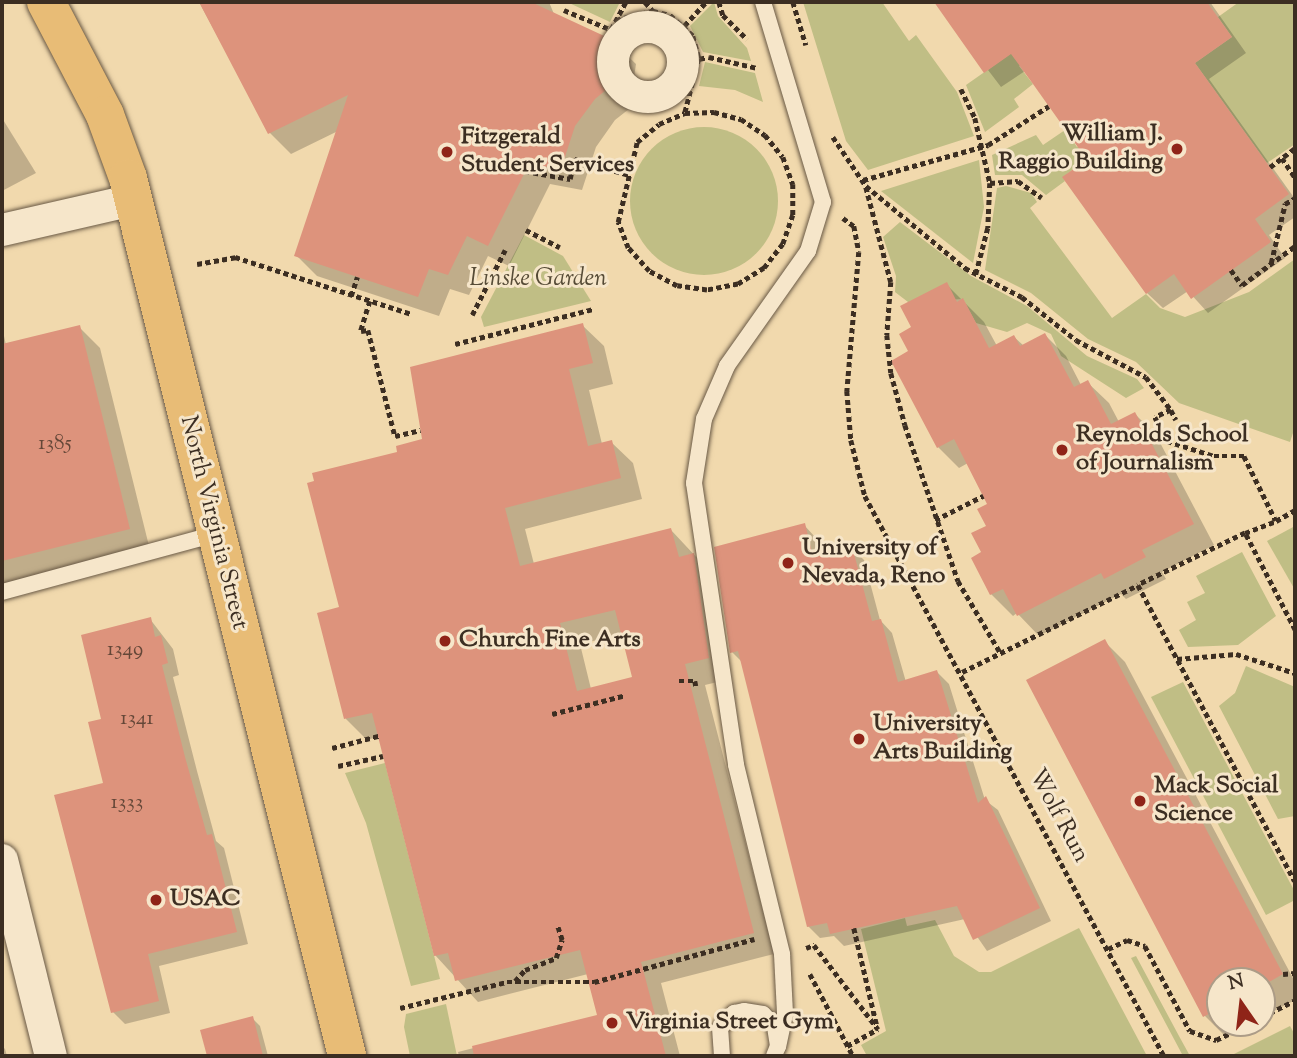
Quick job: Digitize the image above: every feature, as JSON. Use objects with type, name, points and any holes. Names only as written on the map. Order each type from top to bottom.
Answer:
[{"type":"main road","name":"North Virginia Street","points":[[46,2],[105,116],[133,200],[347,1056]]},
{"type":"street","points":[[2,230],[133,200]]},
{"type":"street","points":[[2,860],[51,1056]]},
{"type":"lane","points":[[763,2],[823,202],[808,251],[727,366],[704,419],[694,483],[736,765],[782,954],[785,1014],[776,1051]]},
{"type":"lane","points":[[2,592],[216,534]]},
{"type":"lane","points":[[722,1056],[720,1028],[734,1013],[744,1011],[770,1020],[776,1051]]},
{"type":"path","points":[[607,37],[626,2]]},
{"type":"path","points":[[670,32],[706,2]]},
{"type":"path","points":[[793,2],[809,55]]},
{"type":"path","points":[[564,10],[612,30]]},
{"type":"path","points":[[617,20],[670,32],[725,59],[760,69]]},
{"type":"path","points":[[670,32],[685,113]]},
{"type":"path","points":[[961,89],[983,147],[990,183],[988,228],[976,274]]},
{"type":"path","points":[[864,183],[983,147],[1049,106]]},
{"type":"path","points":[[714,112],[741,119],[765,135],[783,157],[793,184],[793,215],[783,244],[764,268],[738,284],[707,290],[677,286],[649,271],[628,248],[618,222],[629,175],[637,142],[659,124],[685,113],[714,112]]},
{"type":"path","points":[[832,134],[836,147],[864,183],[976,274],[1047,313],[1076,340],[1146,377],[1176,419]]},
{"type":"path","points":[[1270,167],[1295,149]]},
{"type":"path","points":[[1282,158],[1295,177]]},
{"type":"path","points":[[525,171],[570,179],[574,159],[629,175]]},
{"type":"path","points":[[990,183],[1018,181],[1042,198]]},
{"type":"path","points":[[864,183],[891,282],[887,335],[891,373],[935,520],[958,581],[1000,652]]},
{"type":"path","points":[[1271,263],[1285,204],[1295,198]]},
{"type":"path","name":"Wolf Run","points":[[823,202],[853,226],[859,252],[846,391],[851,440],[878,524],[962,672],[1164,1056]]},
{"type":"path","points":[[526,230],[560,247]]},
{"type":"path","points":[[1231,270],[1242,285],[1295,246]]},
{"type":"path","points":[[472,314],[505,250]]},
{"type":"path","points":[[197,264],[234,257],[412,314]]},
{"type":"path","points":[[352,296],[357,277]]},
{"type":"path","points":[[370,301],[361,331],[368,330],[395,436],[420,430]]},
{"type":"path","points":[[455,344],[593,309]]},
{"type":"path","points":[[1171,410],[1155,417],[1167,441],[1214,456],[1244,456],[1276,520]]},
{"type":"path","points":[[935,520],[983,496]]},
{"type":"path","points":[[962,672],[1295,510]]},
{"type":"path","points":[[1245,533],[1294,627]]},
{"type":"path","points":[[1138,585],[1295,881]]},
{"type":"path","points":[[1177,659],[1236,654],[1295,673]]},
{"type":"path","points":[[552,714],[626,695]]},
{"type":"path","points":[[332,748],[378,736]]},
{"type":"path","points":[[338,766],[383,756]]},
{"type":"path","points":[[514,982],[525,970],[556,958],[562,940],[557,925]]},
{"type":"path","points":[[854,928],[878,1029]]},
{"type":"path","points":[[1108,949],[1127,940],[1146,947],[1190,1031],[1206,1037]]},
{"type":"path","points":[[798,952],[814,945],[878,1029]]},
{"type":"path","points":[[400,1008],[514,982],[580,984],[684,957]]},
{"type":"path","points":[[804,964],[853,1056]]},
{"type":"path","points":[[1283,974],[1295,973]]},
{"type":"path","points":[[1276,1010],[1295,1000]]},
{"type":"path","points":[[847,1046],[878,1029]]},
{"type":"green space","points":[[567,2],[620,2],[610,22]]},
{"type":"green space","points":[[714,2],[718,16],[747,48],[751,61],[703,52],[690,26]]},
{"type":"green space","points":[[803,2],[882,2],[909,41],[916,35],[957,92],[974,136],[868,170],[846,141]]},
{"type":"green space","points":[[1239,2],[1295,2],[1295,144],[1267,163],[1195,63],[1232,37],[1218,17]]},
{"type":"green space","points":[[1023,45],[1031,57],[1019,66],[1033,84],[1014,99],[1019,107],[985,132],[966,85]]},
{"type":"green space","points":[[705,62],[755,73],[763,102],[735,90],[699,86]]},
{"type":"green space","points":[[704,127],[732,133],[745,139],[756,149],[766,160],[772,173],[778,201],[772,229],[766,242],[756,253],[745,263],[732,269],[704,275],[676,269],[663,263],[652,253],[642,242],[636,229],[630,201],[636,173],[642,160],[652,149],[663,139],[676,133]]},
{"type":"green space","points":[[1065,130],[1077,147],[1090,138],[1099,151],[1063,177],[1065,181],[1046,195],[1022,175],[995,175],[992,155],[1036,135],[1043,145]]},
{"type":"green space","points":[[979,160],[984,207],[973,263],[881,191]]},
{"type":"green space","points":[[1006,186],[1031,193],[1037,202],[1030,208],[1112,318],[1146,294],[1160,308],[1185,317],[1249,292],[1295,259],[1295,427],[1290,442],[1179,403],[1136,362],[1088,339],[1031,293],[985,270],[997,188]]},
{"type":"green space","points":[[900,222],[971,276],[1027,306],[1087,356],[1137,379],[1144,388],[1126,398],[1061,356],[1051,334],[1027,323],[1007,332],[976,323],[963,299],[908,302],[895,292],[896,276],[883,237]]},
{"type":"green space","name":"Linske Garden","points":[[524,235],[563,256],[591,301],[484,327],[481,317]]},
{"type":"green space","points":[[1295,526],[1295,590],[1267,541]]},
{"type":"green space","points":[[1242,552],[1276,616],[1238,645],[1188,647],[1179,630],[1196,620],[1187,602],[1205,593],[1196,576]]},
{"type":"green space","points":[[1246,666],[1295,687],[1295,816],[1278,819],[1219,706],[1235,693]]},
{"type":"green space","points":[[1183,682],[1295,892],[1295,900],[1266,915],[1151,697]]},
{"type":"green space","points":[[385,763],[440,979],[411,986],[366,823],[345,773]]},
{"type":"green space","points":[[905,918],[907,926],[935,920],[954,956],[979,972],[991,972],[1079,928],[1147,1056],[867,1056],[861,1045],[886,1031],[861,929]]},
{"type":"green space","points":[[1136,956],[1190,1056],[1183,1056],[1131,958]]},
{"type":"green space","points":[[446,1004],[457,1056],[410,1056],[404,1027],[406,1014]]},
{"type":"green space","points":[[1290,1026],[1295,1035],[1295,1056],[1230,1056],[1268,1037],[1276,1037],[1276,1033]]},
{"type":"building","name":"Fitzgerald Student Services","points":[[199,2],[531,2],[615,41],[613,62],[618,80],[595,99],[575,126],[561,169],[529,164],[488,246],[467,236],[448,275],[429,269],[418,297],[294,256],[348,95],[268,134]]},
{"type":"building","name":"William J. Raggio Building","points":[[934,2],[1207,2],[1232,37],[1195,63],[1289,194],[1255,219],[1271,242],[1191,299],[1174,274],[1146,294],[1062,177],[1087,160],[1033,84],[1011,54],[984,73]]},
{"type":"building","name":"Reynolds School of Journalism","points":[[947,282],[957,302],[963,298],[989,348],[1014,335],[1020,346],[1045,333],[1074,387],[1088,380],[1111,424],[1135,412],[1194,524],[1142,550],[1146,557],[1104,579],[1101,573],[1017,616],[1003,589],[990,595],[971,558],[981,552],[971,533],[986,526],[977,509],[987,504],[954,439],[937,448],[891,361],[908,351],[899,334],[911,327],[900,306]]},
{"type":"building","name":"Church Fine Arts","points":[[583,323],[593,363],[569,369],[588,446],[612,440],[621,478],[505,508],[520,566],[671,528],[679,557],[694,553],[709,658],[685,664],[754,933],[641,962],[666,1056],[474,1056],[472,1046],[597,1015],[580,950],[455,981],[448,953],[434,956],[372,713],[344,719],[317,613],[339,607],[307,483],[314,481],[312,473],[397,452],[396,446],[422,439],[410,367]],"holes":[[[615,610],[632,677],[577,691],[560,623]]]},
{"type":"building","points":[[80,325],[130,529],[2,561],[2,344]]},
{"type":"building","name":"University Arts Building","points":[[805,523],[813,557],[852,546],[872,621],[881,619],[898,682],[937,670],[978,803],[986,796],[1040,908],[973,940],[957,906],[830,934],[827,923],[807,927],[738,651],[730,653],[714,547]]},
{"type":"building","points":[[151,617],[155,637],[161,635],[168,663],[162,665],[185,757],[207,835],[212,834],[237,932],[148,954],[159,1001],[111,1013],[54,795],[103,783],[88,722],[101,719],[81,635]]},
{"type":"building","name":"Mack Social Science","points":[[1105,639],[1283,974],[1276,978],[1276,967],[1206,967],[1206,1015],[1203,1017],[1026,680]]},
{"type":"building","points":[[253,1016],[263,1056],[207,1056],[200,1030]]},
{"type":"place","name":"William J. Raggio Building","points":[[1177,149]]},
{"type":"place","name":"Fitzgerald Student Services","points":[[447,152]]},
{"type":"place","name":"Reynolds School of Journalism","points":[[1062,450]]},
{"type":"place","name":"University of Nevada, Reno","points":[[788,563]]},
{"type":"place","name":"Church Fine Arts","points":[[445,641]]},
{"type":"place","name":"University Arts Building","points":[[859,739]]},
{"type":"place","name":"Mack Social Science","points":[[1140,801]]},
{"type":"place","name":"USAC","points":[[156,900]]},
{"type":"place","name":"Virginia Street Gym","points":[[612,1023]]}]
